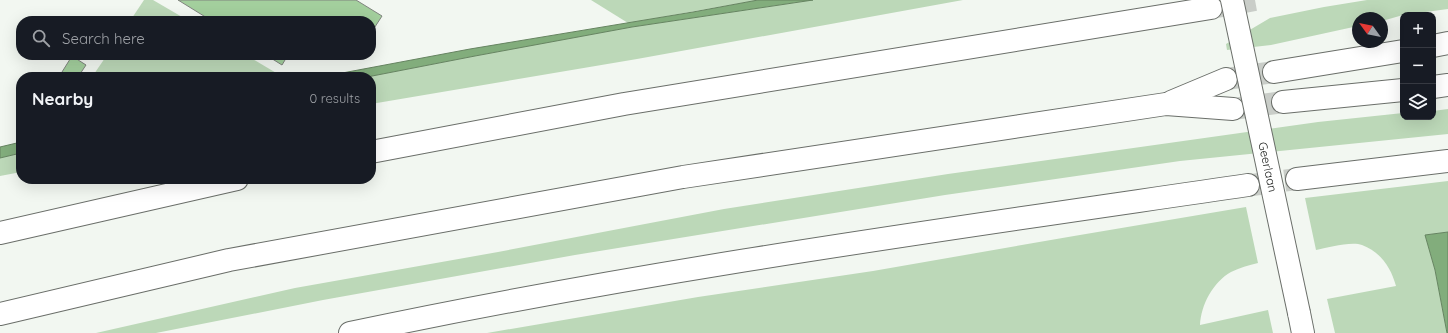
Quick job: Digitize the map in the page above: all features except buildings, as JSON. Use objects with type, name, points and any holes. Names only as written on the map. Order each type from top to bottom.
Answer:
[{"type":"main road","name":"Geerlaan","points":[[1232,0],[1301,323]]},
{"type":"main road","points":[[376,151],[624,104],[1211,8]]},
{"type":"main road","points":[[1436,45],[1448,43]]},
{"type":"main road","points":[[1274,72],[1400,51]]},
{"type":"main road","points":[[1166,104],[1226,79]]},
{"type":"main road","points":[[1436,87],[1448,85]]},
{"type":"main road","points":[[1283,102],[1400,90]]},
{"type":"main road","points":[[0,314],[229,260],[668,180],[1166,104],[1233,109]]},
{"type":"main road","points":[[1297,179],[1448,161]]},
{"type":"main road","points":[[0,233],[215,184]]},
{"type":"main road","points":[[350,333],[412,320],[672,272],[861,241],[1248,185]]},
{"type":"shaded area","points":[[144,0],[153,0],[180,16],[133,16]]},
{"type":"shaded area","points":[[591,0],[758,0],[628,23]]},
{"type":"shaded area","points":[[758,0],[813,0],[632,27],[376,75],[376,72],[348,72],[470,49]]},
{"type":"shaded area","points":[[813,0],[963,0],[637,59],[376,103],[376,75],[632,27]]},
{"type":"shaded area","points":[[1367,0],[1448,0],[1448,9],[1426,12],[1400,12],[1400,16],[1388,19],[1388,12],[1352,12],[1352,27],[1271,45],[1227,50],[1226,44],[1270,18]]},
{"type":"shaded area","points":[[104,60],[254,60],[275,72],[95,72]]},
{"type":"shaded area","points":[[1448,109],[1448,134],[1180,161],[945,195],[575,255],[323,300],[156,333],[96,333],[295,288],[498,252],[724,209],[948,174],[1318,122],[1400,113],[1400,120],[1436,120],[1436,111]]},
{"type":"shaded area","points":[[16,143],[16,154],[0,158],[0,147]]},
{"type":"shaded area","points":[[16,154],[16,173],[0,176],[0,158]]},
{"type":"shaded area","points":[[1448,181],[1448,232],[1425,235],[1435,270],[1447,333],[1335,333],[1327,299],[1396,286],[1384,261],[1369,248],[1357,244],[1346,244],[1316,250],[1305,198]]},
{"type":"shaded area","points":[[1246,207],[1258,263],[1231,272],[1219,282],[1209,295],[1203,310],[1200,325],[1268,310],[1273,333],[487,333],[698,297],[873,271]]},
{"type":"shaded area","points":[[1448,232],[1447,333],[1435,270],[1425,235]]},
{"type":"tunnel","points":[[1211,8],[1255,0]]},
{"type":"tunnel","points":[[1226,79],[1274,72]]},
{"type":"tunnel","points":[[1233,109],[1283,102]]},
{"type":"tunnel","points":[[1252,185],[1297,179]]}]
